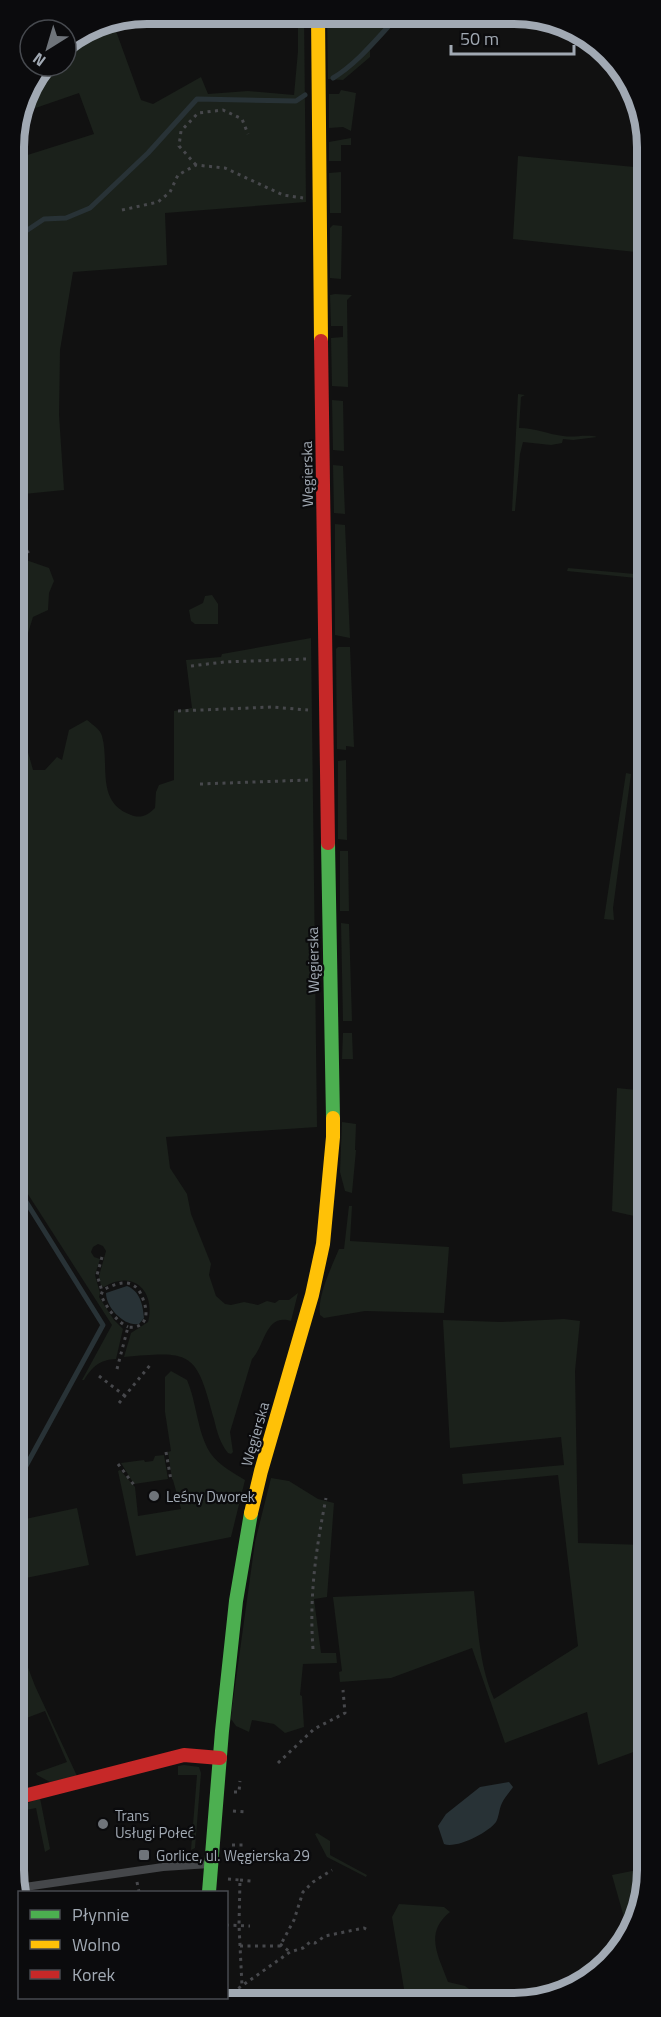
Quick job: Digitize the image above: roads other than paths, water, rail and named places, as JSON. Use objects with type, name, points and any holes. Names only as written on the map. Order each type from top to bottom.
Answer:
[{"type":"main road","name":"Węgierska","points":[[209,1891],[236,1601],[246,1537],[262,1468],[312,1295],[323,1244],[333,1137],[323,574],[318,24]]},
{"type":"main road","points":[[24,1796],[184,1755],[220,1758]]},
{"type":"lane","points":[[25,1890],[163,1867],[211,1864]]},
{"type":"waterway","points":[[333,78],[360,57],[391,24]]},
{"type":"waterway","points":[[24,234],[44,219],[66,218],[90,208],[148,153],[197,99],[296,101],[305,95]]},
{"type":"waterway","points":[[24,1198],[103,1325],[24,1470]]},
{"type":"place","name":"Leśny Dworek","points":[[154,1496]]},
{"type":"place","name":"Trans Usługi Połeć","points":[[103,1824]]},
{"type":"place","name":"Gorlice, ul. Węgierska 29","points":[[144,1855]]}]
